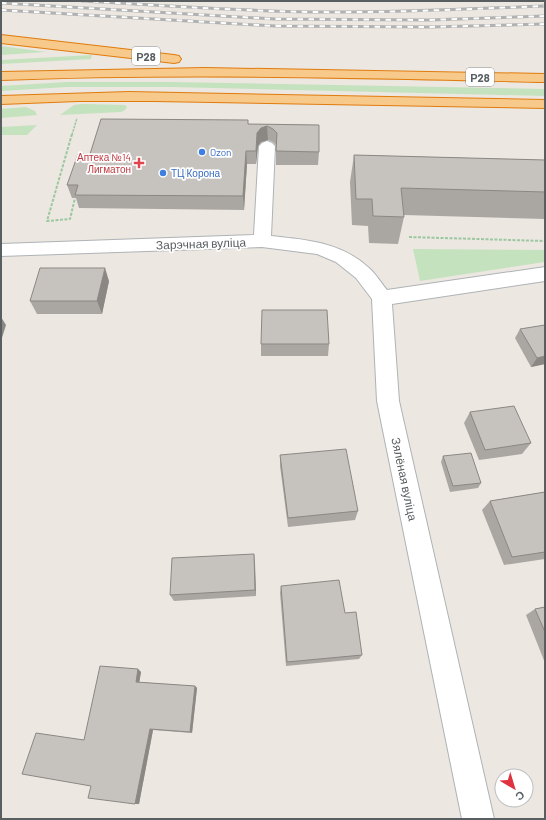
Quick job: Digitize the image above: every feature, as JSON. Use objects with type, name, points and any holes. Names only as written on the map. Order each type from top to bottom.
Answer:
[{"type":"highway","name":"Р28","points":[[1,39],[291,72]]},
{"type":"highway","name":"Р28","points":[[1,76],[101,71],[291,72],[545,78]]},
{"type":"highway","name":"Р28","points":[[1,100],[53,96],[258,97],[545,104]]},
{"type":"street","points":[[262,241],[267,146]]},
{"type":"street","name":"Зарэчная вуліца","points":[[1,250],[262,241],[320,248],[342,258],[363,273],[382,298]]},
{"type":"street","points":[[382,298],[545,274]]},
{"type":"street","name":"Зялёная вуліца","points":[[382,298],[388,401],[478,819]]},
{"type":"path","points":[[76,198],[70,219],[47,221],[77,117]]},
{"type":"path","points":[[409,237],[545,241]]},
{"type":"green space","points":[[1,46],[46,52],[1,55]]},
{"type":"green space","points":[[92,55],[91,59],[1,64],[1,60]]},
{"type":"green space","points":[[67,82],[169,82],[545,89],[545,96],[172,87],[67,87],[1,91],[1,86]]},
{"type":"green space","points":[[74,105],[125,105],[127,107],[121,112],[60,115]]},
{"type":"green space","points":[[26,107],[35,111],[37,115],[1,118],[1,109]]},
{"type":"green space","points":[[37,125],[27,135],[1,135],[1,127]]},
{"type":"green space","points":[[413,249],[545,250],[545,262],[420,281]]},
{"type":"building","name":"ТЦ Корона","points":[[101,119],[248,120],[248,124],[319,125],[319,152],[276,151],[277,133],[267,126],[261,128],[257,133],[256,151],[246,151],[243,196],[75,195],[78,185],[67,185],[78,154],[90,154]]},
{"type":"building","points":[[354,155],[545,160],[545,192],[401,188],[404,217],[373,216],[372,199],[356,199]]},
{"type":"building","points":[[40,268],[105,268],[97,301],[30,301]]},
{"type":"building","points":[[262,310],[327,310],[329,344],[261,344]]},
{"type":"building","points":[[545,325],[545,356],[537,358],[520,329]]},
{"type":"building","points":[[514,406],[531,443],[485,450],[470,412]]},
{"type":"building","points":[[346,449],[358,511],[288,518],[280,455]]},
{"type":"building","points":[[471,453],[481,483],[453,486],[443,456]]},
{"type":"building","points":[[545,492],[545,552],[512,557],[490,501]]},
{"type":"building","points":[[254,554],[255,590],[170,595],[172,558]]},
{"type":"building","points":[[339,580],[345,613],[356,612],[362,655],[287,662],[281,586]]},
{"type":"building","points":[[545,607],[545,632],[535,609]]},
{"type":"building","points":[[100,666],[138,669],[136,682],[195,686],[190,732],[150,729],[135,804],[88,798],[91,786],[22,774],[36,733],[84,740]]},
{"type":"railway","points":[[82,1],[312,12],[399,11],[545,6]]},
{"type":"railway","points":[[1,3],[275,19],[429,20],[545,16]]},
{"type":"railway","points":[[1,10],[275,26],[430,27],[545,24]]},
{"type":"place","name":"Ozon","points":[[202,152]]},
{"type":"place","name":"Аптека №14 Лигматон","points":[[139,163]]},
{"type":"place","name":"ТЦ Корона","points":[[163,173]]}]
